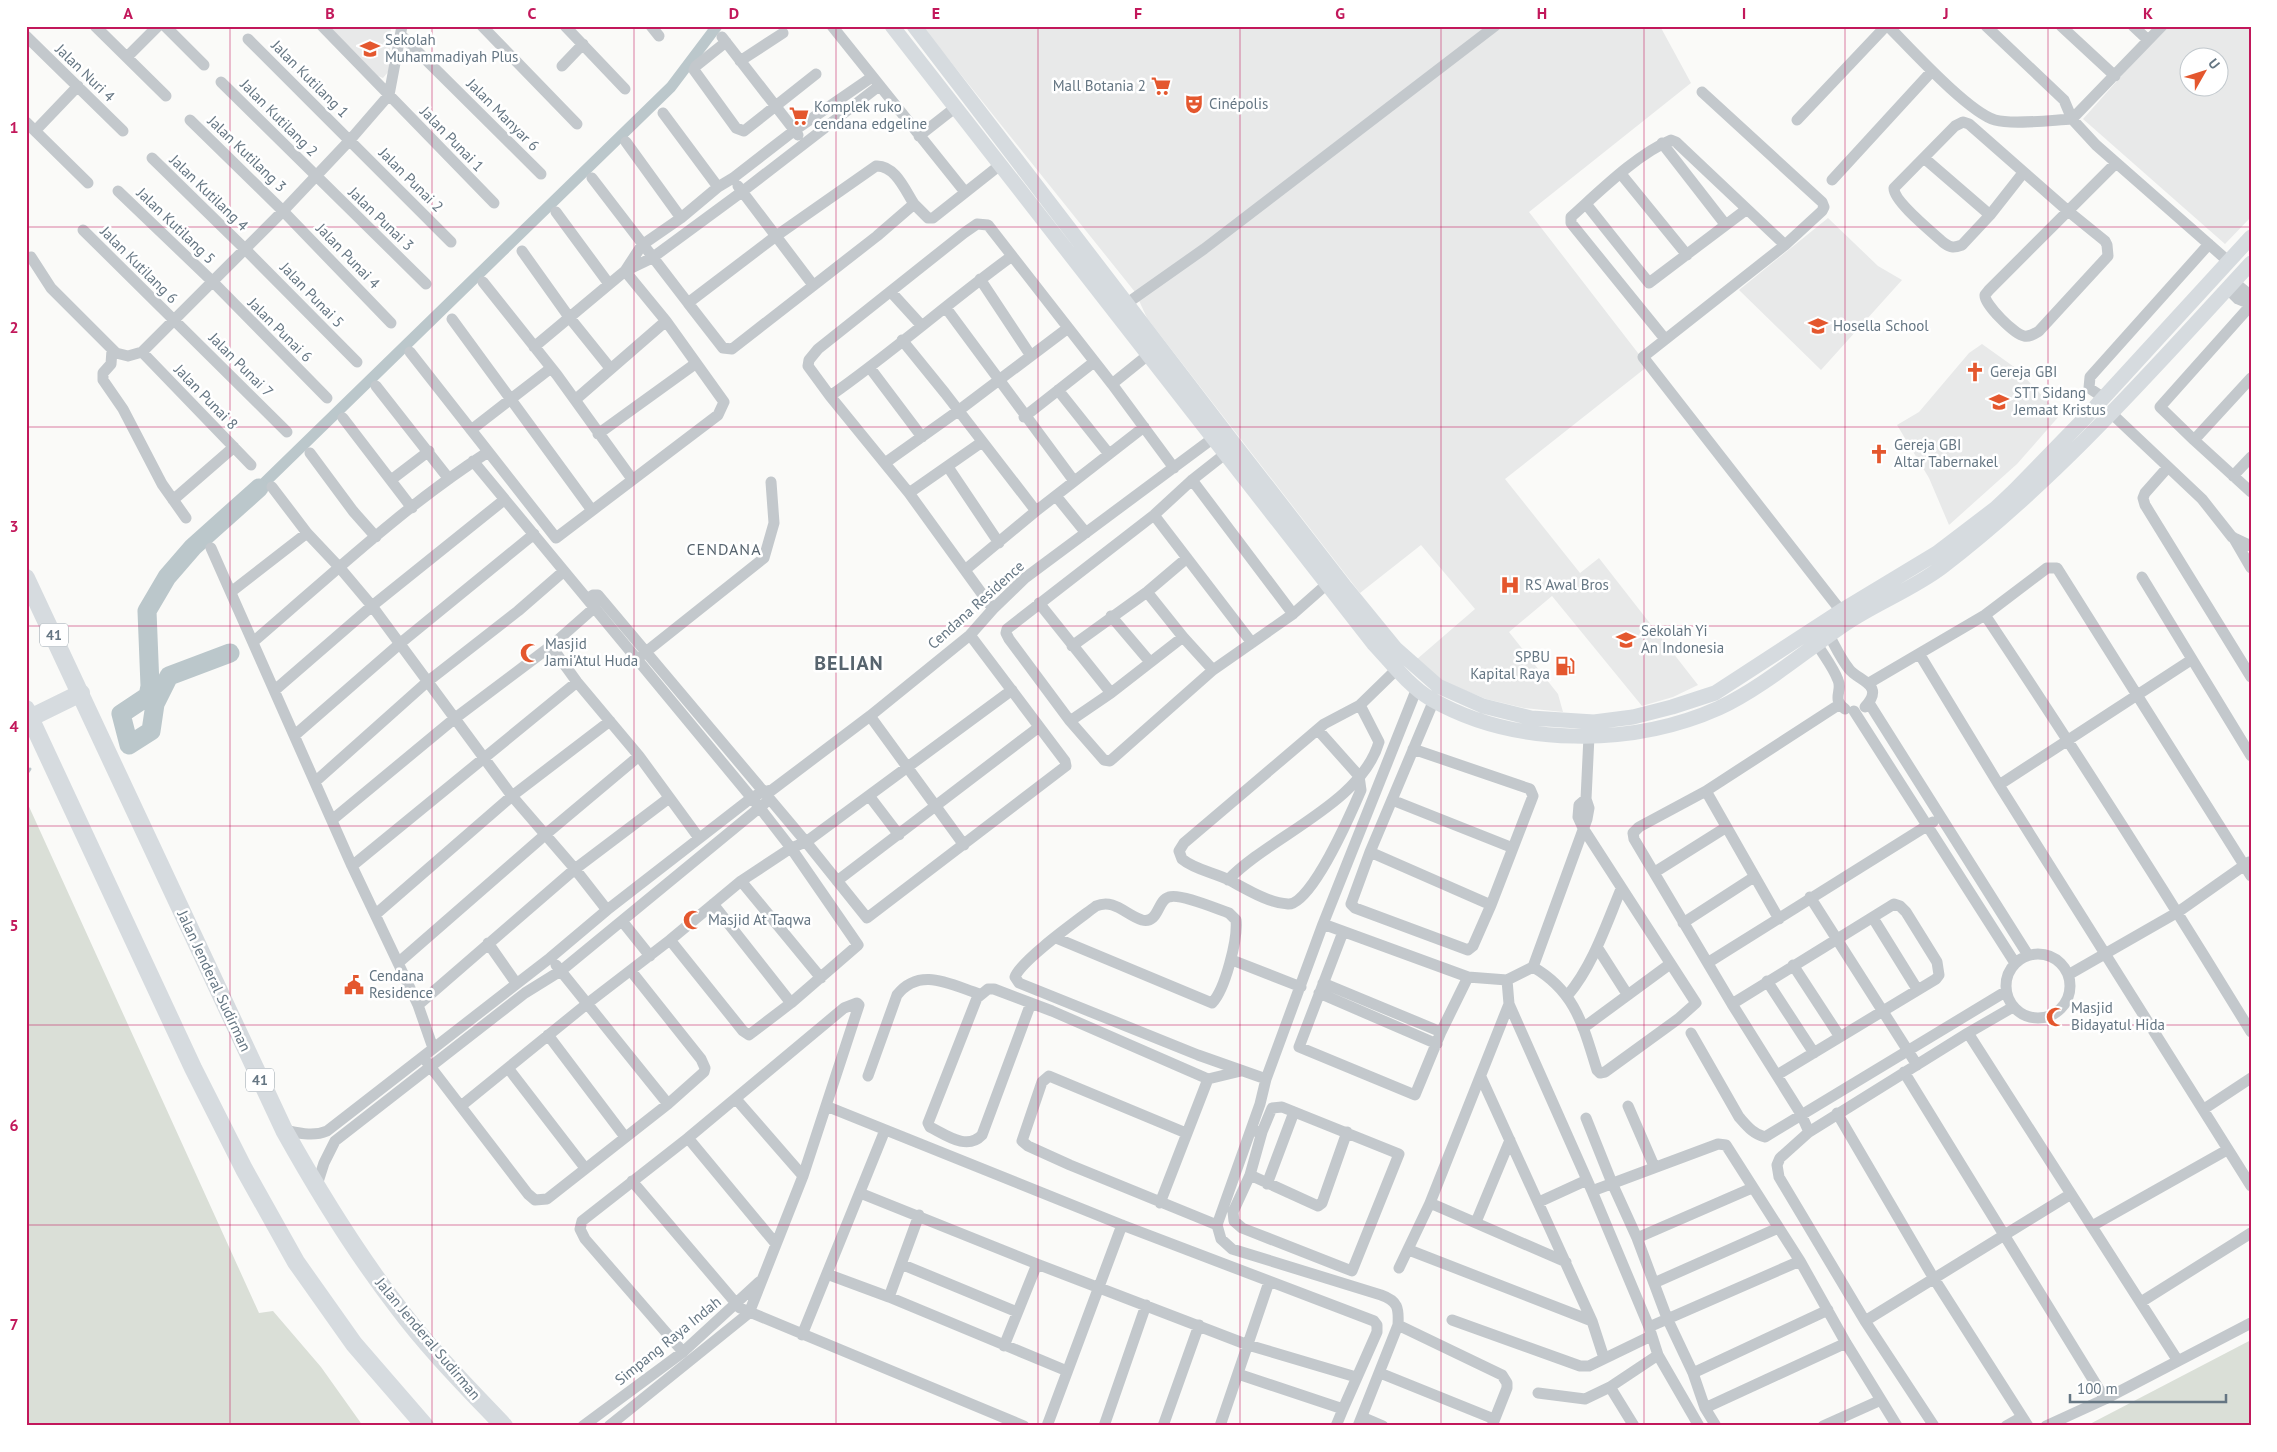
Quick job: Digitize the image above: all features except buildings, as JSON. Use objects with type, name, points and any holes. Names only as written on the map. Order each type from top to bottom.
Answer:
[{"type":"highway","name":"Jalan Jenderal Sudirman","points":[[26,578],[284,1130],[316,1188],[347,1237],[397,1307],[448,1367],[504,1426]]},
{"type":"highway","points":[[81,693],[28,714],[194,1068],[244,1169],[296,1262],[354,1344],[425,1426]]},
{"type":"main road","points":[[892,26],[1224,454],[1259,485],[1396,648],[1438,686],[1483,706],[1531,718],[1594,722],[1633,717],[1715,693],[1744,675],[1841,611],[1937,553],[1996,508],[2107,405],[2251,263]]},
{"type":"main road","points":[[914,26],[1126,304],[1259,485],[1327,584],[1373,643],[1396,669],[1434,700],[1480,721],[1529,733],[1589,736],[1638,733],[1719,708],[1753,688],[1868,609],[1944,566],[2022,500],[2107,405],[2228,261],[2251,237]]},
{"type":"main road","points":[[1744,675],[1753,688]]},
{"type":"street","points":[[95,26],[166,96]]},
{"type":"street","points":[[127,57],[158,26]]},
{"type":"street","points":[[165,26],[204,65]]},
{"type":"street","name":"Jalan Punai 1","points":[[322,26],[494,203]]},
{"type":"street","points":[[482,26],[577,124]]},
{"type":"street","points":[[565,26],[625,89]]},
{"type":"street","points":[[651,26],[659,36]]},
{"type":"street","points":[[832,26],[965,192]]},
{"type":"street","points":[[1126,304],[1204,249],[1496,26]]},
{"type":"street","points":[[1797,120],[1887,26],[1932,72],[1970,104],[1995,120],[2004,121],[2072,119],[2162,26]]},
{"type":"street","points":[[1986,26],[2064,100],[2072,119],[2116,163],[2228,261]]},
{"type":"street","points":[[2061,26],[2115,76]]},
{"type":"street","points":[[2133,26],[2148,40]]},
{"type":"street","points":[[31,257],[51,288],[112,350],[128,356],[142,352],[283,211],[350,140],[389,95],[402,31]]},
{"type":"street","name":"Jalan Manyar 6","points":[[402,31],[541,174]]},
{"type":"street","points":[[740,61],[783,33]]},
{"type":"street","name":"Jalan Nuri 4","points":[[26,36],[123,131]]},
{"type":"street","name":"Jalan Kutilang 1","points":[[248,39],[350,140]]},
{"type":"street","points":[[804,142],[795,130],[776,106],[740,61],[723,39],[694,70],[736,128],[744,131],[776,106],[816,74]]},
{"type":"street","points":[[562,66],[583,44]]},
{"type":"street","points":[[1832,180],[1932,72]]},
{"type":"street","points":[[625,271],[642,245],[681,218],[718,187],[733,178],[795,130],[875,81]]},
{"type":"street","points":[[534,347],[625,271],[652,258],[743,191],[875,81]]},
{"type":"street","name":"Jalan Kutilang 2","points":[[221,82],[316,176]]},
{"type":"street","points":[[36,131],[78,86]]},
{"type":"street","points":[[1702,92],[1822,202],[1824,207],[1785,245],[1643,357],[1841,611]]},
{"type":"street","points":[[919,136],[956,107]]},
{"type":"street","points":[[663,113],[718,187]]},
{"type":"street","name":"Jalan Kutilang 3","points":[[190,120],[283,211]]},
{"type":"street","points":[[26,122],[88,183]]},
{"type":"street","points":[[2024,173],[1990,215],[1962,245],[1950,247],[1944,244],[1899,201],[1893,191],[1955,126],[1963,122],[1970,124],[2024,173],[2068,211],[2105,241],[2108,256],[2039,331],[2029,337],[2023,336],[1987,303],[1985,294],[2068,211],[2116,163]]},
{"type":"street","name":"Jalan Punai 2","points":[[350,140],[451,242]]},
{"type":"street","points":[[1665,339],[1572,223],[1571,217],[1621,174],[1662,143],[1671,140],[1676,142],[1785,245]]},
{"type":"street","points":[[626,142],[681,218]]},
{"type":"street","points":[[1662,143],[1725,224]]},
{"type":"street","name":"Jalan Kutilang 4","points":[[152,158],[246,249]]},
{"type":"street","points":[[1924,158],[1990,215]]},
{"type":"street","points":[[688,303],[776,236],[876,166],[886,167],[894,174],[914,204],[928,218],[932,218],[1000,165]]},
{"type":"street","points":[[1621,174],[1687,255]]},
{"type":"street","name":"Jalan Punai 3","points":[[316,176],[426,284]]},
{"type":"street","points":[[592,178],[716,341],[728,350],[739,344],[914,204]]},
{"type":"street","points":[[733,178],[813,285]]},
{"type":"street","name":"Jalan Kutilang 5","points":[[118,191],[213,282]]},
{"type":"street","points":[[1586,204],[1650,283],[1747,209]]},
{"type":"street","name":"Jalan Punai 4","points":[[283,211],[391,323]]},
{"type":"street","points":[[556,212],[609,284]]},
{"type":"street","points":[[993,609],[909,492],[830,396],[808,366],[809,360],[818,349],[964,233],[977,224],[988,224],[1112,384],[1174,468]]},
{"type":"street","name":"Jalan Kutilang 6","points":[[83,230],[174,320]]},
{"type":"street","points":[[2209,244],[2090,376],[2089,388],[2202,499],[2232,537],[2251,568]]},
{"type":"street","name":"Jalan Punai 5","points":[[246,249],[357,362]]},
{"type":"street","points":[[522,250],[569,317],[610,368]]},
{"type":"street","points":[[830,396],[870,368],[902,340],[1012,256]]},
{"type":"street","points":[[410,352],[556,538],[591,509],[721,412],[724,402],[666,321],[625,271]]},
{"type":"street","points":[[980,279],[1031,356]]},
{"type":"street","name":"Jalan Punai 6","points":[[213,282],[327,398]]},
{"type":"street","points":[[484,282],[551,368],[632,479]]},
{"type":"street","points":[[2230,285],[2245,291],[2250,304],[2160,407],[2251,492]]},
{"type":"street","points":[[891,292],[922,326]]},
{"type":"street","points":[[946,308],[1024,417],[1074,481]]},
{"type":"street","points":[[452,319],[591,509]]},
{"type":"street","name":"Jalan Punai 7","points":[[174,320],[287,432]]},
{"type":"street","points":[[575,400],[666,321]]},
{"type":"street","points":[[885,463],[1068,328]]},
{"type":"street","points":[[902,340],[1036,511]]},
{"type":"street","points":[[112,350],[111,364],[103,373],[103,380],[123,410],[151,465],[186,518]]},
{"type":"street","name":"Jalan Punai 8","points":[[142,352],[234,448],[173,500]]},
{"type":"street","points":[[1112,384],[1148,355]]},
{"type":"street","points":[[1024,417],[1094,362]]},
{"type":"street","points":[[598,434],[696,364]]},
{"type":"street","points":[[471,430],[551,368]]},
{"type":"street","points":[[870,368],[922,437]]},
{"type":"street","points":[[2194,440],[2251,378]]},
{"type":"street","points":[[376,386],[429,451],[449,479]]},
{"type":"street","points":[[1058,390],[1109,454]]},
{"type":"street","points":[[343,418],[412,508]]},
{"type":"street","points":[[965,570],[1036,511],[1144,427]]},
{"type":"street","name":"Cendana Residence","points":[[426,1061],[433,1048],[550,958],[607,910],[750,798],[768,794],[870,716],[970,635],[993,609],[1025,578],[1212,439]]},
{"type":"street","points":[[909,492],[982,442]]},
{"type":"street","points":[[234,448],[251,465]]},
{"type":"street","points":[[391,480],[429,451]]},
{"type":"street","points":[[253,642],[376,537],[449,479],[488,452]]},
{"type":"street","points":[[310,453],[353,511],[376,537]]},
{"type":"street","points":[[1224,454],[1154,515],[1008,627],[1006,633],[1070,721],[1104,760],[1110,762],[1213,670],[1293,614],[1327,584]]},
{"type":"street","points":[[2233,476],[2251,457]]},
{"type":"street","points":[[473,461],[760,808],[791,848],[858,945],[791,1003],[751,1034],[747,1034],[670,940]]},
{"type":"street","points":[[948,467],[999,543]]},
{"type":"street","points":[[2168,467],[2145,493],[2143,498],[2145,505],[2251,677]]},
{"type":"street","points":[[1192,480],[1293,614]]},
{"type":"street","points":[[636,659],[764,558],[774,523],[771,482]]},
{"type":"street","points":[[272,488],[307,533],[372,606],[512,796],[546,834],[607,910]]},
{"type":"street","points":[[1056,496],[1086,533]]},
{"type":"street","points":[[275,690],[372,606],[504,500]]},
{"type":"street","points":[[1154,515],[1252,644]]},
{"type":"street","points":[[231,592],[307,533]]},
{"type":"street","points":[[295,735],[400,644],[534,534]]},
{"type":"street","points":[[2232,537],[2251,546]]},
{"type":"street","points":[[211,548],[316,781],[352,866],[418,1005],[433,1048]]},
{"type":"street","points":[[1072,646],[1111,616],[1147,592],[1187,558]]},
{"type":"street","points":[[1869,683],[1985,616],[2047,568],[2057,568],[2248,863],[2251,876]]},
{"type":"street","points":[[316,781],[427,682],[518,611],[564,571]]},
{"type":"street","points":[[2142,577],[2251,756]]},
{"type":"street","points":[[1147,592],[1183,637],[1213,670]]},
{"type":"street","points":[[332,820],[454,719],[551,646],[591,604],[593,595],[598,595],[768,794],[867,918],[1065,768],[1065,760],[970,635]]},
{"type":"street","points":[[1039,603],[1111,693]]},
{"type":"street","points":[[1111,616],[1150,662]]},
{"type":"street","points":[[1985,616],[2068,740],[2178,912],[2251,1032]]},
{"type":"street","points":[[1070,721],[1111,693],[1183,637]]},
{"type":"street","points":[[1823,640],[1850,670],[1869,683],[1872,692],[1869,703],[1863,709],[1846,710],[1840,704],[1837,696],[1838,680],[1823,640]]},
{"type":"street","points":[[551,646],[577,682],[639,756],[699,838]]},
{"type":"street","points":[[1920,655],[1999,786],[2204,1108],[2227,1150],[2251,1186]]},
{"type":"street","points":[[1999,786],[2191,660]]},
{"type":"street","points":[[1318,730],[1359,776],[1361,790],[1321,871],[1304,896],[1294,904],[1288,904],[1260,896],[1185,862],[1179,854],[1184,843],[1318,730],[1336,716],[1360,705],[1396,669]]},
{"type":"street","points":[[352,866],[577,682]]},
{"type":"street","points":[[1383,1426],[1360,1421],[1398,1325],[1399,1309],[1396,1303],[1389,1298],[1232,1249],[1221,1239],[1217,1225],[1257,1131],[1272,1108],[1282,1107],[1399,1154],[1351,1271],[1238,1225],[1234,1221],[1233,1212],[1250,1175],[1257,1131],[1266,1079],[1324,924],[1417,688]]},
{"type":"street","points":[[460,1106],[670,940],[741,881],[791,848],[806,842],[870,797],[1012,690]]},
{"type":"street","points":[[1413,749],[1530,788],[1532,796],[1491,905],[1473,946],[1466,950],[1355,908],[1351,904],[1370,852],[1413,749],[1434,700]]},
{"type":"street","points":[[1869,703],[2028,955]]},
{"type":"street","points":[[1809,1132],[1709,962],[1683,923],[1655,872],[1634,839],[1634,833],[1639,827],[1706,791],[1840,704]]},
{"type":"street","points":[[1228,880],[1240,869],[1307,822],[1347,789],[1359,776],[1373,756],[1379,742],[1360,705]]},
{"type":"street","points":[[1854,711],[2014,963]]},
{"type":"street","points":[[870,716],[964,844]]},
{"type":"street","points":[[376,914],[512,796],[610,721]]},
{"type":"street","points":[[837,881],[1039,728]]},
{"type":"street","points":[[1324,924],[1468,977],[1507,980],[1533,967],[1589,808],[1586,799],[1589,736]]},
{"type":"street","points":[[398,963],[639,756]]},
{"type":"street","points":[[1706,791],[1779,919]]},
{"type":"street","points":[[284,1130],[306,1135],[320,1134],[327,1131],[525,993],[562,970],[760,808],[768,794]]},
{"type":"street","points":[[870,797],[899,835]]},
{"type":"street","points":[[418,1005],[575,869],[669,798]]},
{"type":"street","points":[[1392,800],[1513,848]]},
{"type":"street","points":[[1709,962],[1940,817]]},
{"type":"street","points":[[1533,967],[1568,995],[1584,1028],[1597,1070],[1602,1073],[1678,1019],[1696,1002],[1621,890],[1583,828]]},
{"type":"street","points":[[1655,872],[1726,828]]},
{"type":"street","points":[[1370,852],[1491,905]]},
{"type":"street","points":[[2068,975],[2178,912],[2248,863]]},
{"type":"street","points":[[1683,923],[1754,876]]},
{"type":"street","points":[[741,881],[821,978]]},
{"type":"street","points":[[1568,995],[1578,982],[1597,947],[1621,890]]},
{"type":"street","points":[[1056,938],[1212,1003],[1232,960],[1237,932],[1236,920],[1229,913],[1177,897],[1168,897],[1152,919],[1142,920],[1109,903],[1103,903],[1096,906],[1056,938],[1021,966],[1015,977],[1019,983],[1266,1079]]},
{"type":"street","points":[[1810,897],[1884,1010],[1917,1065]]},
{"type":"street","points":[[713,904],[791,1003]]},
{"type":"street","points":[[1732,1004],[1894,904],[1900,906],[1937,962],[1939,975],[1936,979],[1777,1075]]},
{"type":"street","points":[[1873,918],[1918,989]]},
{"type":"street","points":[[622,921],[650,956]]},
{"type":"street","points":[[1344,932],[1299,1045],[1303,1051],[1416,1095],[1441,1032],[1468,977]]},
{"type":"street","points":[[488,943],[516,983]]},
{"type":"street","points":[[1597,947],[1627,994]]},
{"type":"street","points":[[2038,953],[2056,960],[2068,975],[2069,994],[2066,1003],[2052,1016],[2034,1018],[2025,1016],[2013,1007],[2005,992],[2006,979],[2014,963],[2028,955],[2038,953]]},
{"type":"street","points":[[550,958],[562,970],[668,1104]]},
{"type":"street","points":[[1232,960],[1301,987]]},
{"type":"street","points":[[1584,1028],[1627,994],[1670,964]]},
{"type":"street","points":[[1793,965],[1840,1037]]},
{"type":"street","points":[[426,1061],[528,1194],[535,1200],[547,1199],[702,1076],[705,1068],[704,1064],[631,971]]},
{"type":"street","points":[[868,1076],[897,995],[905,986],[921,979],[938,980],[980,994],[994,989],[1208,1079],[1241,1070]]},
{"type":"street","points":[[1507,980],[1509,1004],[1589,1185],[1658,1355],[1699,1426]]},
{"type":"street","points":[[1767,982],[1814,1053]]},
{"type":"street","points":[[1321,988],[1441,1032]]},
{"type":"street","points":[[1321,988],[1437,1044]]},
{"type":"street","points":[[1691,1033],[1739,1117],[1753,1132],[1765,1136],[1907,1049],[2005,992]]},
{"type":"street","points":[[980,994],[928,1124],[930,1127],[962,1142],[972,1142],[982,1135],[1031,1003]]},
{"type":"street","points":[[683,1352],[585,1239],[580,1229],[582,1221],[688,1138],[844,1008],[857,1003],[858,1005],[803,1176],[749,1313],[1024,1426]]},
{"type":"street","points":[[1399,1268],[1430,1203],[1509,1004]]},
{"type":"street","points":[[1934,1426],[1865,1321],[1779,1177],[1777,1165],[1780,1158],[1809,1132],[1837,1113],[2013,1007]]},
{"type":"street","points":[[1968,1033],[2178,1361]]},
{"type":"street","points":[[548,1035],[625,1137]]},
{"type":"street","points":[[316,1188],[324,1163],[335,1141],[426,1061]]},
{"type":"street","points":[[508,1068],[585,1168]]},
{"type":"street","points":[[1904,1072],[2105,1399]]},
{"type":"street","points":[[1186,1133],[1049,1076],[1042,1082],[1022,1141],[1028,1146],[1160,1203],[1217,1225]]},
{"type":"street","points":[[1481,1077],[1592,1321],[1604,1358]]},
{"type":"street","points":[[2204,1108],[2251,1078]]},
{"type":"street","points":[[1160,1203],[1208,1079]]},
{"type":"street","points":[[736,1098],[803,1176]]},
{"type":"street","points":[[826,1106],[1122,1225],[1374,1321],[1377,1325],[1376,1332],[1336,1426]]},
{"type":"street","points":[[1628,1106],[1654,1166]]},
{"type":"street","points":[[1267,1184],[1294,1112]]},
{"type":"street","points":[[1837,1113],[1933,1278],[2025,1421],[2006,1426]]},
{"type":"street","points":[[1586,1118],[1637,1238],[1667,1318],[1693,1373],[1705,1408],[1716,1426]]},
{"type":"street","points":[[802,1335],[885,1130]]},
{"type":"street","points":[[327,1131],[335,1141]]},
{"type":"street","points":[[1250,1175],[1316,1206],[1320,1204],[1347,1132]]},
{"type":"street","points":[[688,1138],[776,1244]]},
{"type":"street","points":[[1476,1222],[1510,1140]]},
{"type":"street","points":[[1539,1202],[1589,1185],[1612,1183],[1718,1144],[1728,1147],[1752,1188],[1800,1261],[1846,1343],[1897,1426]]},
{"type":"street","points":[[2092,1226],[2227,1150]]},
{"type":"street","points":[[632,1181],[736,1305],[760,1282]]},
{"type":"street","points":[[1637,1238],[1752,1188]]},
{"type":"street","points":[[860,1192],[1037,1264],[1099,1286],[1248,1345],[1356,1377]]},
{"type":"street","points":[[1865,1321],[2071,1194]]},
{"type":"street","points":[[1430,1203],[1566,1262]]},
{"type":"street","points":[[889,1297],[918,1215]]},
{"type":"street","points":[[1047,1426],[1122,1225]]},
{"type":"street","points":[[1654,1283],[1778,1228]]},
{"type":"street","points":[[2141,1302],[2251,1233]]},
{"type":"street","points":[[1409,1250],[1592,1321]]},
{"type":"street","points":[[1452,1320],[1573,1365],[1589,1366],[1650,1332],[1667,1318],[1800,1261]]},
{"type":"street","points":[[901,1264],[1017,1312]]},
{"type":"street","points":[[1004,1346],[1037,1264]]},
{"type":"street","points":[[827,1274],[889,1297],[1067,1371]]},
{"type":"street","points":[[1220,1426],[1269,1282]]},
{"type":"street","name":"Simpang Raya Indah","points":[[583,1426],[683,1352],[736,1305],[749,1313],[609,1426]]},
{"type":"street","points":[[1104,1426],[1146,1305]]},
{"type":"street","points":[[1693,1373],[1828,1310]]},
{"type":"street","points":[[2046,1426],[2105,1399],[2251,1323]]},
{"type":"street","points":[[1163,1426],[1199,1325]]},
{"type":"street","points":[[1380,1372],[1493,1422],[1507,1388],[1507,1383],[1502,1375],[1398,1325]]},
{"type":"street","points":[[1705,1408],[1846,1343]]},
{"type":"street","points":[[1538,1393],[1586,1399],[1610,1387],[1658,1355]]},
{"type":"street","points":[[1238,1374],[1343,1410]]},
{"type":"street","points":[[1610,1387],[1634,1426]]},
{"type":"street","points":[[1823,1426],[1881,1400]]},
{"type":"shaded area","name":"Sekolah Muhammadiyah Plus","points":[[329,26],[391,26],[389,71],[383,78],[378,76]]},
{"type":"shaded area","points":[[922,26],[1660,26],[1691,83],[1529,212],[1648,366],[1505,479],[1580,573],[1599,558],[1698,685],[1673,697],[1642,706],[1552,596],[1509,632],[1558,694],[1563,712],[1524,708],[1486,699],[1442,681],[1416,660],[1475,609],[1421,545],[1360,593],[1147,318],[1135,292]]},
{"type":"shaded area","points":[[2166,26],[2251,26],[2251,217],[2225,244],[2083,119]]},
{"type":"shaded area","name":"Hosella School","points":[[1828,218],[1878,266],[1902,280],[1821,370],[1739,290]]},
{"type":"shaded area","points":[[1982,344],[2017,369],[2060,415],[2017,464],[1949,525],[1929,478],[1897,425],[1919,412],[1969,353]]},
{"type":"shaded area","points":[[26,800],[259,1313],[273,1311],[321,1367],[363,1426],[26,1426]]},
{"type":"shaded area","points":[[2251,1340],[2251,1426],[2086,1426]]},
{"type":"waterway","points":[[259,488],[671,87],[717,26]]},
{"type":"waterway","points":[[230,653],[169,676],[155,704],[151,731],[129,745],[121,714],[148,696],[150,686],[147,611],[167,577],[193,547],[259,488]]},
{"type":"waterway","points":[[26,775],[30,769]]},
{"type":"place","name":"Sekolah Muhammadiyah Plus","points":[[370,49]]},
{"type":"place","name":"Mall Botania 2","points":[[1161,86]]},
{"type":"place","name":"Cinépolis","points":[[1194,104]]},
{"type":"place","name":"Komplek ruko cendana edgeline","points":[[799,116]]},
{"type":"place","name":"Hosella School","points":[[1818,326]]},
{"type":"place","name":"Gereja GBI","points":[[1975,372]]},
{"type":"place","name":"STT Sidang Jemaat Kristus","points":[[1999,402]]},
{"type":"place","name":"Gereja GBI Altar Tabernakel","points":[[1879,454]]},
{"type":"place","name":"RS Awal Bros","points":[[1510,585]]},
{"type":"place","name":"Sekolah Yi An Indonesia","points":[[1626,640]]},
{"type":"place","name":"Masjid Jami'Atul Huda","points":[[530,653]]},
{"type":"place","name":"SPBU Kapital Raya","points":[[1565,666]]},
{"type":"place","name":"Masjid At Taqwa","points":[[693,920]]},
{"type":"place","name":"Cendana Residence","points":[[354,985]]},
{"type":"place","name":"Masjid Bidayatul Hida","points":[[2056,1017]]},
{"type":"district","name":"CENDANA","points":[[724,549]]},
{"type":"district","name":"BELIAN","points":[[849,663]]}]
